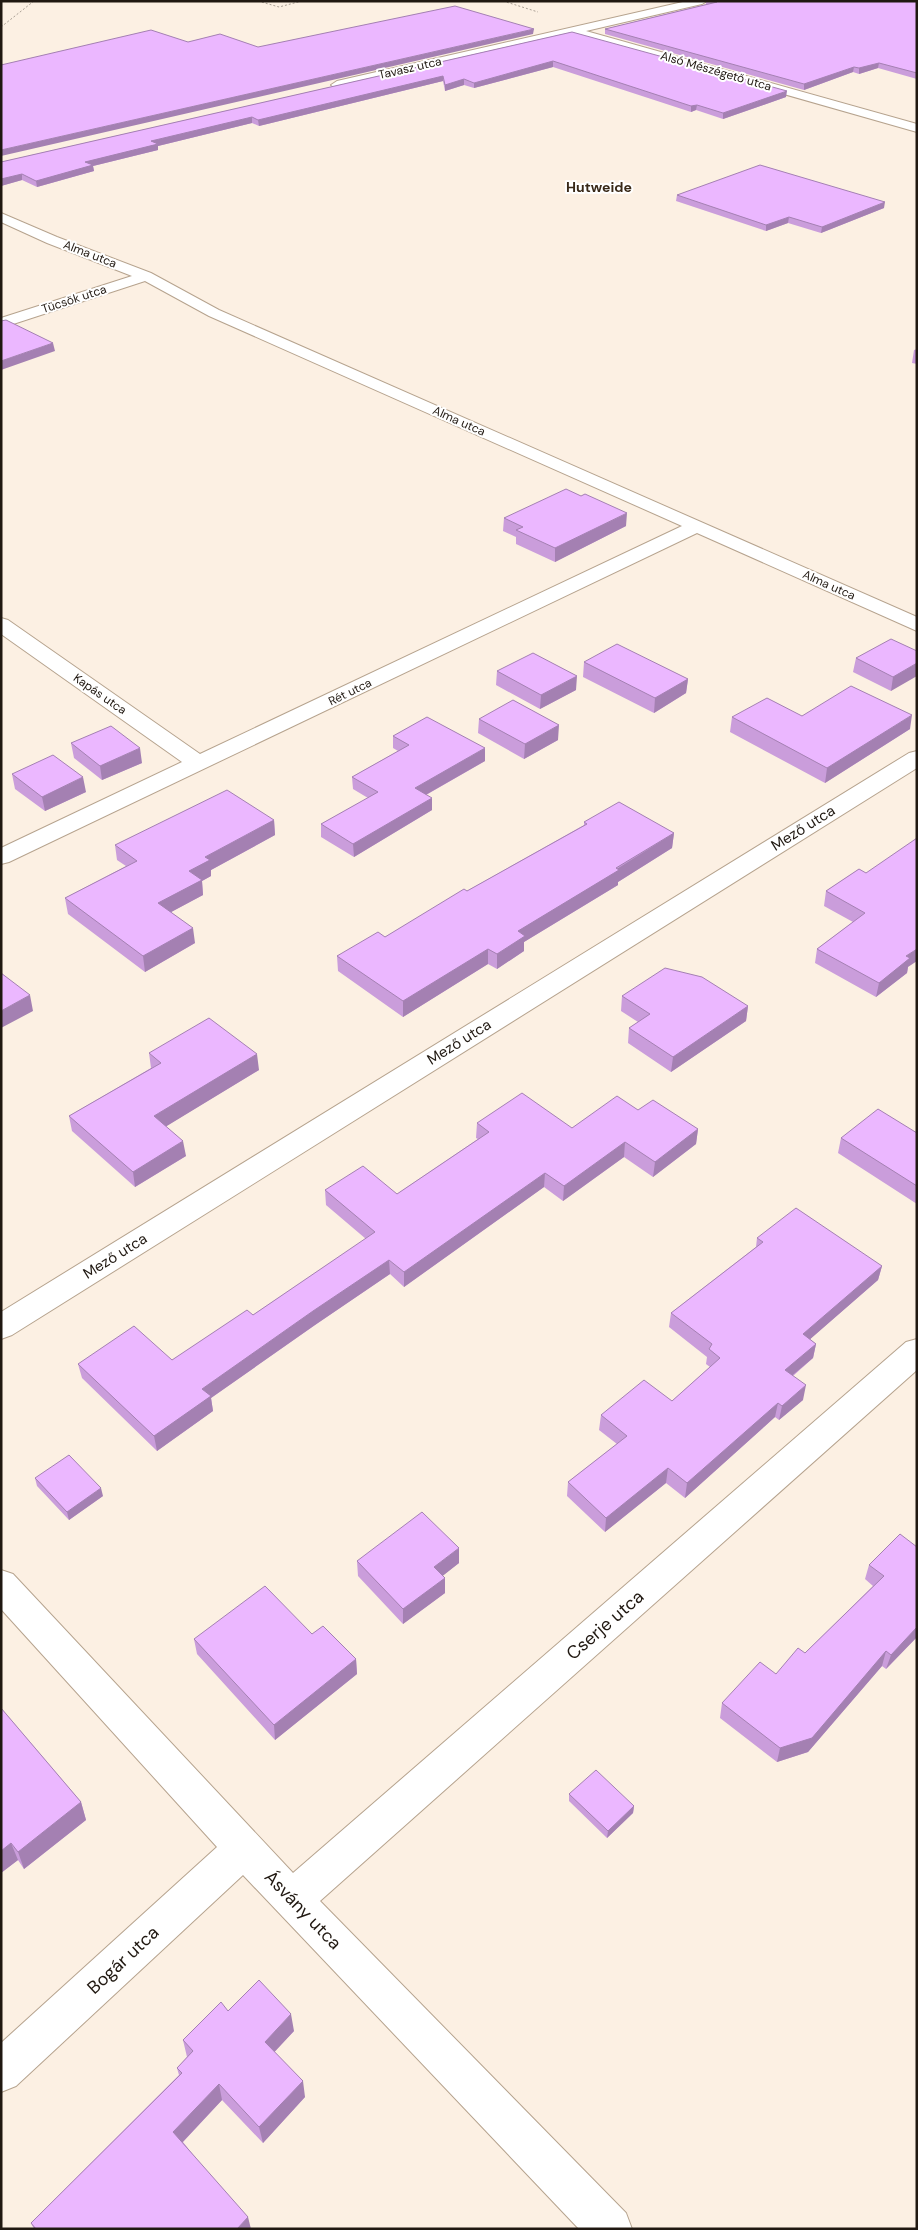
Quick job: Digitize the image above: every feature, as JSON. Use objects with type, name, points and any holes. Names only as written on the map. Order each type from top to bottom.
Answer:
[{"type":"street","name":"Tavasz utca","points":[[321,89],[702,1]]},
{"type":"street","name":"Alsó Mészégető utca","points":[[573,30],[917,128]]},
{"type":"street","name":"Alma utca","points":[[1,217],[52,240],[146,276],[214,313],[917,625]]},
{"type":"street","name":"Tücsök utca","points":[[1,323],[146,276]]},
{"type":"street","name":"Rét utca","points":[[1,857],[697,526]]},
{"type":"street","name":"Kapás utca","points":[[1,624],[199,764]]},
{"type":"street","name":"Mező utca","points":[[1,1327],[917,758]]},
{"type":"street","name":"Cserje utca","points":[[292,1900],[917,1351]]},
{"type":"street","name":"Ásvány utca","points":[[1,1585],[292,1900],[610,2229]]},
{"type":"street","name":"Bogár utca","points":[[1,2071],[244,1848]]},
{"type":"path","points":[[1,28],[34,1]]},
{"type":"path","points":[[258,1],[279,7],[302,1]]},
{"type":"building","points":[[714,1],[917,1],[917,73],[879,63],[859,68],[854,67],[804,84],[605,29],[717,2]]},
{"type":"building","points":[[455,6],[534,29],[1,150],[1,65],[151,30],[188,42],[220,34],[258,47]]},
{"type":"building","points":[[572,32],[787,91],[723,113],[697,105],[691,106],[553,61],[474,83],[464,79],[445,85],[443,76],[258,120],[252,117],[151,141],[158,144],[85,162],[93,165],[36,181],[22,174],[1,179],[1,162]]},
{"type":"building","points":[[760,165],[885,202],[822,227],[789,217],[766,225],[677,195]]},
{"type":"building","points":[[6,320],[53,343],[1,361],[1,321]]},
{"type":"building","points":[[566,489],[581,496],[585,494],[627,513],[555,548],[516,530],[523,527],[504,518]]},
{"type":"building","points":[[891,639],[917,651],[917,663],[893,677],[856,658]]},
{"type":"building","points":[[617,644],[688,679],[655,698],[584,662]]},
{"type":"building","points":[[533,653],[577,676],[541,695],[497,671]]},
{"type":"building","points":[[851,686],[912,715],[827,768],[732,717],[767,698],[802,716]]},
{"type":"building","points":[[513,700],[559,725],[525,744],[479,719]]},
{"type":"building","points":[[427,717],[485,748],[415,788],[432,798],[353,844],[321,824],[378,792],[352,777],[409,745],[393,736]]},
{"type":"building","points":[[111,726],[140,748],[100,766],[71,743]]},
{"type":"building","points":[[53,755],[83,777],[42,797],[12,774]]},
{"type":"building","points":[[227,790],[274,820],[205,857],[210,860],[189,871],[202,880],[158,903],[193,928],[143,956],[65,898],[137,861],[115,845]]},
{"type":"building","points":[[619,802],[674,833],[616,868],[619,870],[518,931],[525,936],[497,954],[488,949],[403,1001],[337,956],[378,932],[385,937],[464,889],[467,891],[587,824],[584,822]]},
{"type":"building","points":[[917,838],[917,949],[906,956],[910,958],[879,983],[817,949],[865,913],[826,891],[859,869],[866,873]]},
{"type":"building","points":[[665,968],[702,977],[748,1006],[673,1057],[629,1028],[650,1014],[622,996]]},
{"type":"building","points":[[1,973],[30,995],[1,1011]]},
{"type":"building","points":[[209,1018],[257,1054],[154,1116],[183,1141],[133,1172],[69,1116],[161,1063],[149,1053]]},
{"type":"building","points":[[522,1093],[572,1128],[617,1096],[638,1110],[653,1100],[698,1129],[655,1162],[625,1142],[564,1186],[545,1173],[404,1272],[389,1260],[202,1389],[211,1396],[154,1436],[78,1364],[134,1326],[172,1360],[247,1310],[253,1315],[375,1232],[325,1190],[363,1166],[397,1194],[489,1132],[477,1123]]},
{"type":"building","points":[[878,1109],[917,1133],[917,1186],[841,1138]]},
{"type":"building","points":[[796,1208],[882,1266],[803,1334],[816,1344],[785,1370],[806,1385],[782,1406],[778,1403],[687,1483],[668,1468],[606,1518],[568,1482],[627,1436],[601,1415],[644,1380],[672,1401],[720,1358],[709,1349],[712,1344],[671,1313],[763,1242],[757,1238]]},
{"type":"building","points":[[69,1455],[101,1488],[67,1512],[35,1478]]},
{"type":"building","points":[[422,1512],[459,1548],[434,1567],[445,1578],[403,1609],[357,1561]]},
{"type":"building","points":[[900,1534],[917,1547],[917,1627],[891,1655],[886,1651],[812,1738],[780,1748],[722,1703],[760,1662],[776,1674],[798,1648],[805,1653],[884,1576],[869,1565]]},
{"type":"building","points":[[265,1586],[312,1634],[323,1626],[356,1659],[274,1725],[194,1639]]},
{"type":"building","points":[[1,1708],[81,1802],[18,1852],[11,1843],[1,1851]]},
{"type":"building","points":[[596,1770],[634,1806],[608,1831],[569,1794]]},
{"type":"building","points":[[259,1980],[291,2014],[265,2042],[303,2081],[259,2127],[219,2084],[173,2132],[248,2217],[237,2229],[36,2229],[31,2223],[182,2073],[177,2068],[193,2051],[183,2040],[221,2002],[228,2011]]},
{"type":"district","name":"Hutweide","points":[[599,187]]}]
